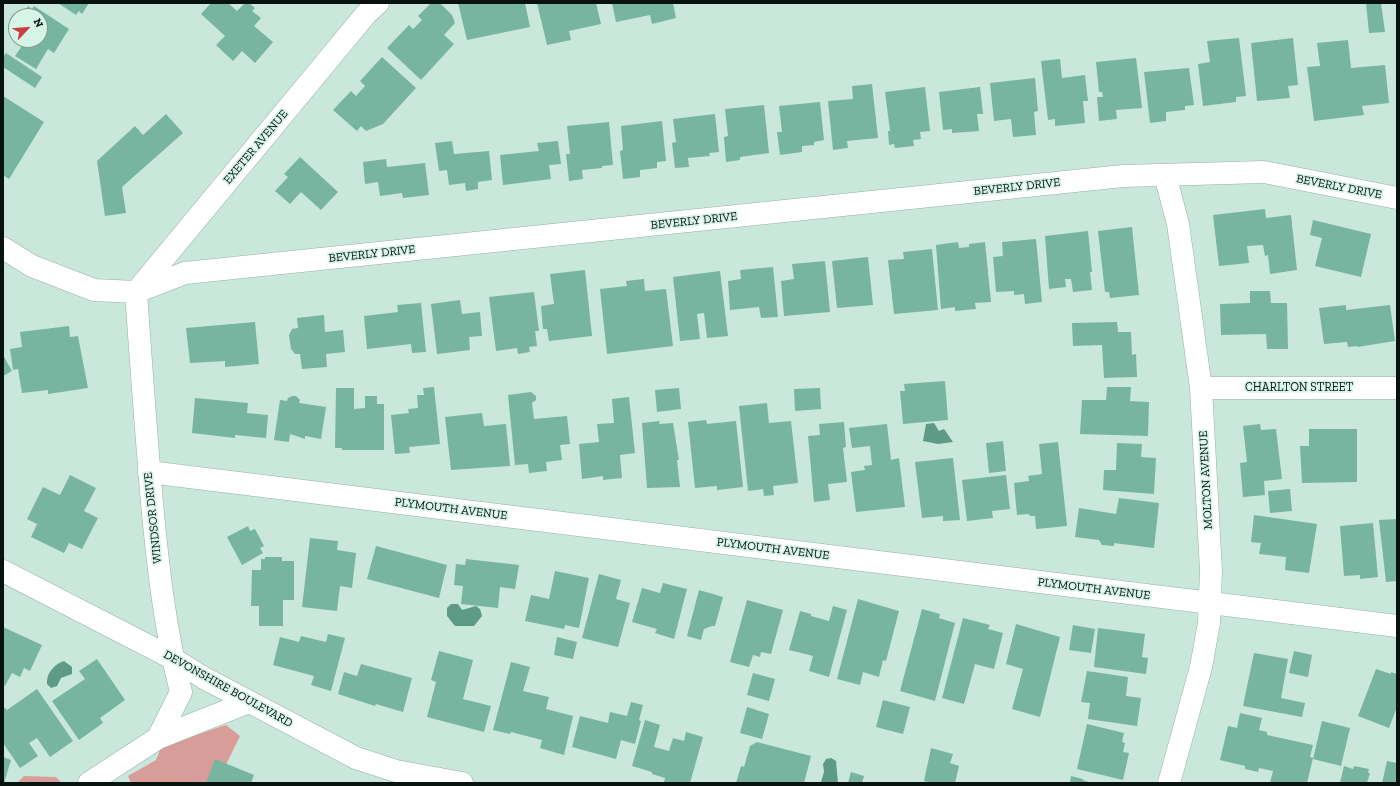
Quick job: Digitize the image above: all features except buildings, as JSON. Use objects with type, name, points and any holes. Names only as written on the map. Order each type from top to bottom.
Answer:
[{"type":"street","name":"EXETER AVENUE","points":[[136,292],[366,14],[378,3]]},
{"type":"street","name":"BEVERLY DRIVE","points":[[3,248],[32,266],[94,290],[136,292],[185,273],[1123,176],[1264,172],[1397,198]]},
{"type":"street","name":"MOLTON AVENUE","points":[[1164,175],[1178,224],[1201,388],[1212,571],[1208,623],[1201,667],[1170,783]]},
{"type":"street","name":"WINDSOR DRIVE","points":[[136,292],[149,472],[159,573],[172,658],[181,692],[158,738]]},
{"type":"street","name":"CHARLTON STREET","points":[[1201,388],[1397,388]]},
{"type":"street","name":"PLYMOUTH AVENUE","points":[[149,472],[1397,626]]},
{"type":"street","name":"DEVONSHIRE BOULEVARD","points":[[3,572],[172,658],[204,678],[356,758],[396,771],[462,783]]},
{"type":"street","points":[[89,783],[158,738],[249,702]]},
{"type":"shaded area","points":[[934,423],[939,431],[944,429],[953,442],[938,444],[923,441],[926,424]]},
{"type":"shaded area","points":[[451,604],[458,604],[462,610],[476,606],[480,609],[482,616],[474,626],[455,626],[447,616],[447,608]]},
{"type":"shaded area","points":[[64,661],[72,667],[72,674],[61,678],[57,686],[51,688],[47,684],[49,673],[57,664]]},
{"type":"shaded area","points":[[226,725],[240,736],[218,781],[214,783],[131,783],[128,776],[156,760],[162,745],[176,738],[193,736]]},
{"type":"shaded area","points":[[831,758],[836,761],[838,783],[821,782],[824,772],[823,764],[826,759]]},
{"type":"shaded area","points":[[24,776],[56,777],[62,783],[17,783]]}]
